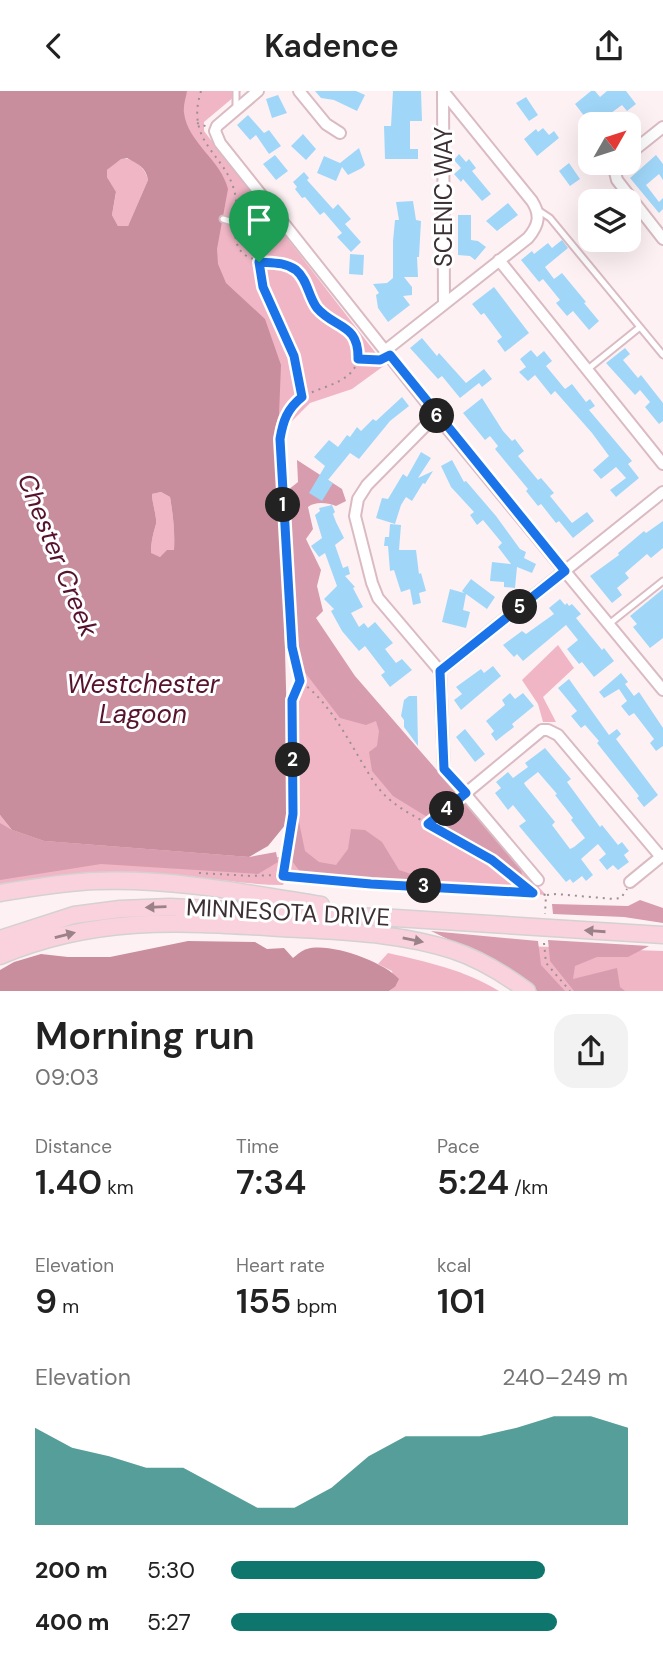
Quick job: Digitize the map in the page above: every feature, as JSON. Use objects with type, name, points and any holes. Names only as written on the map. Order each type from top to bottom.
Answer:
[{"type":"main road","points":[[0,894],[60,883],[129,881],[259,895],[396,918]]},
{"type":"main road","name":"MINNESOTA DRIVE","points":[[0,939],[74,915],[120,909],[221,908],[663,935]]},
{"type":"main road","name":"MINNESOTA DRIVE","points":[[0,956],[23,946],[70,933],[122,924],[192,923],[367,933],[417,940],[454,950],[482,962],[527,991]]},
{"type":"street","points":[[258,91],[221,121],[215,131],[220,143],[436,415],[609,624],[659,677],[663,690]]},
{"type":"street","points":[[299,91],[326,124],[340,133]]},
{"type":"street","points":[[388,353],[536,229],[538,215],[443,91]]},
{"type":"street","name":"SCENIC WAY","points":[[443,91],[444,304]]},
{"type":"street","points":[[641,145],[663,127]]},
{"type":"street","points":[[619,175],[621,188],[656,225],[663,239]]},
{"type":"street","points":[[499,260],[663,464]]},
{"type":"street","points":[[436,415],[367,485],[358,499],[355,516],[378,598],[440,671],[444,769],[538,880]]},
{"type":"street","points":[[440,671],[663,492]]},
{"type":"street","points":[[466,793],[542,730],[558,735],[662,856],[630,882]]},
{"type":"lane","points":[[236,91],[236,109]]},
{"type":"lane","points":[[538,215],[550,218],[663,355]]},
{"type":"lane","points":[[222,219],[236,223]]},
{"type":"lane","points":[[587,370],[640,327]]},
{"type":"lane","points":[[609,624],[663,581]]},
{"type":"path","points":[[201,91],[196,106],[198,129],[201,137],[227,170],[234,186],[237,207],[235,234],[239,247],[246,255],[259,262],[288,266],[301,276],[319,310],[344,325],[354,336],[358,348],[358,359],[345,379],[302,397],[291,406],[280,439],[292,647],[300,681],[292,700],[293,814],[283,876]]},
{"type":"path","points":[[259,262],[263,287],[294,356],[302,397]]},
{"type":"path","points":[[358,359],[380,360],[388,353]]},
{"type":"path","points":[[300,681],[337,723],[386,796],[401,808],[492,860],[533,893]]},
{"type":"path","points":[[428,824],[466,793]]},
{"type":"path","points":[[198,873],[283,876],[614,899],[625,894],[630,882]]},
{"type":"path","points":[[545,915],[546,895]]},
{"type":"path","points":[[544,943],[546,963],[570,991]]},
{"type":"shaded area","points":[[168,91],[241,91],[204,122],[204,131],[385,365],[352,389],[310,403],[284,429],[292,614],[546,895],[286,876],[283,885],[147,873],[96,876],[0,889],[0,815],[12,830],[44,841],[249,857],[287,857],[290,840],[290,692],[298,680],[291,618],[276,655],[228,314]]},
{"type":"shaded area","points":[[121,158],[139,164],[148,180],[128,226],[118,226],[112,215],[116,193],[107,177],[107,170]]},
{"type":"shaded area","points":[[297,460],[342,489],[346,501],[336,506],[322,503],[308,507],[313,529],[306,539],[321,570],[317,586],[323,611],[316,618],[355,676],[521,867],[522,875],[393,796],[372,771],[369,752],[377,746],[379,731],[376,721],[366,725],[340,718],[300,666],[294,633],[288,490],[298,482]]},
{"type":"shaded area","points":[[161,492],[170,497],[174,550],[160,557],[151,554],[156,524],[152,494]]},
{"type":"shaded area","points":[[558,645],[574,668],[543,697],[556,722],[543,722],[538,704],[522,680]]},
{"type":"shaded area","points":[[298,817],[305,851],[319,862],[336,865],[348,849],[351,829],[365,830],[382,842],[399,870],[417,876],[414,880],[394,881],[301,873],[292,861],[294,819]]},
{"type":"shaded area","points":[[0,823],[44,841],[249,857],[276,852],[278,862],[258,874],[101,864],[0,880]]},
{"type":"shaded area","points":[[640,900],[663,908],[663,923],[624,917],[553,914],[552,904],[628,906]]},
{"type":"shaded area","points":[[431,931],[538,941],[541,965],[565,991],[537,991],[497,963]]},
{"type":"shaded area","points":[[548,940],[649,946],[628,957],[597,957],[575,966],[573,979],[617,968],[620,987],[625,991],[574,991],[550,961]]},
{"type":"shaded area","points":[[524,946],[663,951],[663,991],[545,991]]},
{"type":"shaded area","points":[[388,953],[459,972],[499,991],[389,991],[395,987],[392,971],[378,964]]},
{"type":"water","name":"Westchester Lagoon","points":[[0,91],[187,91],[184,110],[187,124],[219,169],[228,189],[217,249],[218,264],[226,283],[265,319],[281,365],[279,415],[275,428],[283,575],[287,726],[286,824],[268,846],[249,857],[44,841],[12,830],[0,815]],"holes":[[[127,158],[143,169],[148,180],[128,226],[118,226],[112,215],[116,192],[107,177],[107,170],[121,159]],[[161,492],[170,497],[174,550],[167,550],[160,557],[151,553],[156,524],[152,494]]]},
{"type":"water","points":[[188,941],[255,942],[267,949],[284,948],[293,958],[307,949],[329,948],[369,960],[399,979],[389,991],[0,991],[0,970],[14,962],[41,954],[110,957]]},
{"type":"building","points":[[315,91],[356,91],[365,95],[357,111],[334,100],[321,98]]},
{"type":"building","points":[[393,91],[421,91],[422,121],[410,121],[410,149],[418,149],[418,159],[385,159],[384,126],[391,126]]},
{"type":"building","points":[[591,91],[595,91],[600,97],[607,91],[626,91],[636,104],[627,111],[622,105],[612,112],[581,112],[575,104]]},
{"type":"building","points":[[278,95],[287,113],[272,118],[266,99]]},
{"type":"building","points":[[526,97],[538,115],[529,121],[516,103]]},
{"type":"building","points":[[248,115],[264,133],[269,130],[281,146],[269,154],[256,135],[250,140],[237,125]]},
{"type":"building","points":[[543,128],[549,135],[554,131],[559,138],[537,156],[524,139],[536,129],[538,132]]},
{"type":"building","points":[[303,134],[316,149],[306,160],[291,146]]},
{"type":"building","points":[[359,148],[365,165],[362,168],[348,175],[342,167],[336,181],[317,173],[324,156],[340,163]]},
{"type":"building","points":[[459,154],[466,162],[469,159],[476,168],[472,171],[491,194],[482,201],[463,179],[461,182],[454,174],[461,168],[454,160]]},
{"type":"building","points":[[275,155],[288,171],[276,180],[263,164]]},
{"type":"building","points":[[656,155],[663,164],[663,180],[659,174],[646,185],[659,202],[663,198],[663,209],[659,213],[630,178],[641,175],[641,168]]},
{"type":"building","points":[[569,163],[580,179],[570,186],[559,171]]},
{"type":"building","points":[[304,172],[309,178],[307,180],[333,209],[338,204],[351,219],[345,224],[361,242],[351,252],[337,237],[342,233],[324,212],[320,215],[295,189],[297,187],[293,182]]},
{"type":"building","points":[[413,201],[416,220],[421,221],[418,277],[404,277],[412,287],[412,295],[403,296],[410,305],[388,322],[378,308],[376,295],[379,293],[373,284],[387,283],[393,278],[395,220],[399,220],[396,202]]},
{"type":"building","points":[[508,203],[518,215],[497,231],[486,221]]},
{"type":"building","points":[[458,215],[471,215],[471,240],[486,247],[475,260],[470,256],[458,255]]},
{"type":"building","points":[[562,240],[568,248],[545,267],[554,279],[562,273],[586,302],[584,303],[599,321],[589,330],[573,311],[567,316],[556,303],[560,300],[543,279],[539,282],[521,260],[548,243],[552,248]]},
{"type":"building","points":[[350,254],[364,255],[363,275],[349,274]]},
{"type":"building","points":[[494,287],[529,333],[505,352],[497,341],[502,337],[484,313],[481,315],[472,304]]},
{"type":"building","points":[[422,338],[466,383],[484,369],[492,379],[482,387],[479,383],[460,398],[442,376],[438,379],[410,348]]},
{"type":"building","points":[[625,348],[630,354],[623,360],[638,378],[641,375],[663,403],[663,421],[659,424],[645,407],[650,402],[640,390],[635,395],[606,363]]},
{"type":"building","points":[[531,350],[537,357],[544,351],[552,361],[546,366],[565,389],[572,384],[586,402],[590,399],[595,406],[589,410],[632,461],[628,464],[639,478],[616,497],[610,490],[626,478],[616,467],[601,479],[593,470],[609,456],[592,433],[555,391],[551,395],[535,375],[528,381],[519,372],[526,367],[520,359]]},
{"type":"building","points":[[402,397],[409,406],[390,421],[359,459],[350,453],[328,480],[333,483],[322,501],[309,493],[325,466],[314,457],[329,440],[338,447],[357,427],[361,431],[373,419],[376,421]]},
{"type":"building","points":[[482,398],[503,431],[512,441],[515,439],[524,451],[518,456],[538,480],[541,478],[554,493],[550,496],[572,523],[587,512],[594,521],[573,538],[541,504],[538,506],[526,491],[528,489],[495,449],[498,446],[490,436],[485,440],[463,413]]},
{"type":"building","points":[[421,452],[431,458],[418,478],[433,471],[425,484],[423,483],[412,501],[406,497],[395,524],[376,518],[382,498],[388,499],[403,474],[407,477]]},
{"type":"building","points":[[452,460],[464,482],[466,481],[496,516],[520,549],[526,552],[524,558],[536,564],[532,573],[517,567],[515,588],[504,587],[504,582],[490,581],[492,562],[511,564],[498,547],[502,543],[483,520],[477,525],[470,515],[474,512],[451,487],[441,466]]},
{"type":"building","points":[[332,505],[335,512],[333,514],[344,538],[335,545],[343,568],[348,566],[350,574],[345,576],[355,587],[353,588],[363,607],[351,613],[359,627],[364,623],[368,628],[375,622],[393,643],[385,649],[396,663],[402,659],[412,670],[390,687],[381,675],[385,672],[365,646],[359,651],[342,631],[331,611],[334,609],[324,599],[337,586],[325,553],[319,557],[311,546],[322,538],[315,515],[320,511],[319,508]]},
{"type":"building","points":[[663,521],[663,548],[651,558],[647,554],[625,573],[629,578],[617,588],[622,595],[612,603],[590,576],[619,555],[618,553],[644,531],[646,533]]},
{"type":"building","points":[[390,524],[401,525],[399,550],[416,550],[419,574],[421,573],[426,591],[419,593],[421,603],[413,605],[410,589],[401,592],[394,570],[390,571],[388,546],[384,546],[385,537],[389,537]]},
{"type":"building","points":[[471,579],[495,597],[487,609],[466,594],[463,610],[470,612],[466,628],[442,622],[450,589],[464,593],[462,591]]},
{"type":"building","points":[[663,589],[663,638],[650,648],[633,627],[637,624],[630,616]]},
{"type":"building","points":[[560,599],[565,605],[572,604],[581,614],[576,618],[614,661],[594,677],[567,649],[578,640],[566,625],[523,661],[517,654],[514,657],[503,645],[522,631],[526,634],[554,614],[549,608]]},
{"type":"building","points":[[493,666],[501,676],[461,710],[454,700],[462,694],[456,687],[481,669],[484,673]]},
{"type":"building","points":[[621,673],[634,696],[639,692],[663,728],[663,746],[656,751],[650,743],[654,739],[634,713],[629,716],[621,706],[627,701],[619,689],[604,698],[599,692]]},
{"type":"building","points":[[569,679],[609,735],[617,729],[621,734],[616,739],[658,795],[644,807],[637,798],[639,796],[597,743],[599,741],[585,725],[581,728],[571,716],[577,711],[558,688]]},
{"type":"building","points":[[510,693],[515,699],[523,693],[534,706],[496,741],[491,734],[494,731],[486,721],[505,705],[502,700]]},
{"type":"building","points":[[409,696],[417,696],[418,746],[404,727],[401,716],[404,700]]},
{"type":"building","points":[[465,729],[485,754],[475,762],[456,737]]},
{"type":"building","points":[[545,748],[571,779],[567,782],[600,827],[602,825],[618,845],[622,842],[629,851],[624,855],[629,862],[618,870],[613,865],[607,870],[599,860],[606,854],[598,844],[581,859],[593,875],[586,881],[582,876],[573,883],[570,879],[566,882],[519,826],[526,821],[513,805],[508,810],[495,793],[501,788],[496,782],[508,772],[513,778],[528,767],[525,763]],"holes":[[[538,772],[557,794],[555,795],[585,838],[570,849],[552,825],[555,822],[524,783]]]},
{"type":"route","points":[[259,262],[279,263],[295,270],[305,282],[319,310],[344,325],[354,336],[358,359],[380,360],[390,355],[565,571],[440,671],[444,769],[466,793],[428,824],[492,860],[533,893],[283,876],[293,814],[292,700],[300,681],[292,647],[280,439],[286,415],[291,406],[302,397],[294,356],[263,287],[259,262]]},
{"type":"water label","name":"Chester Creek","points":[[58,555]]}]
